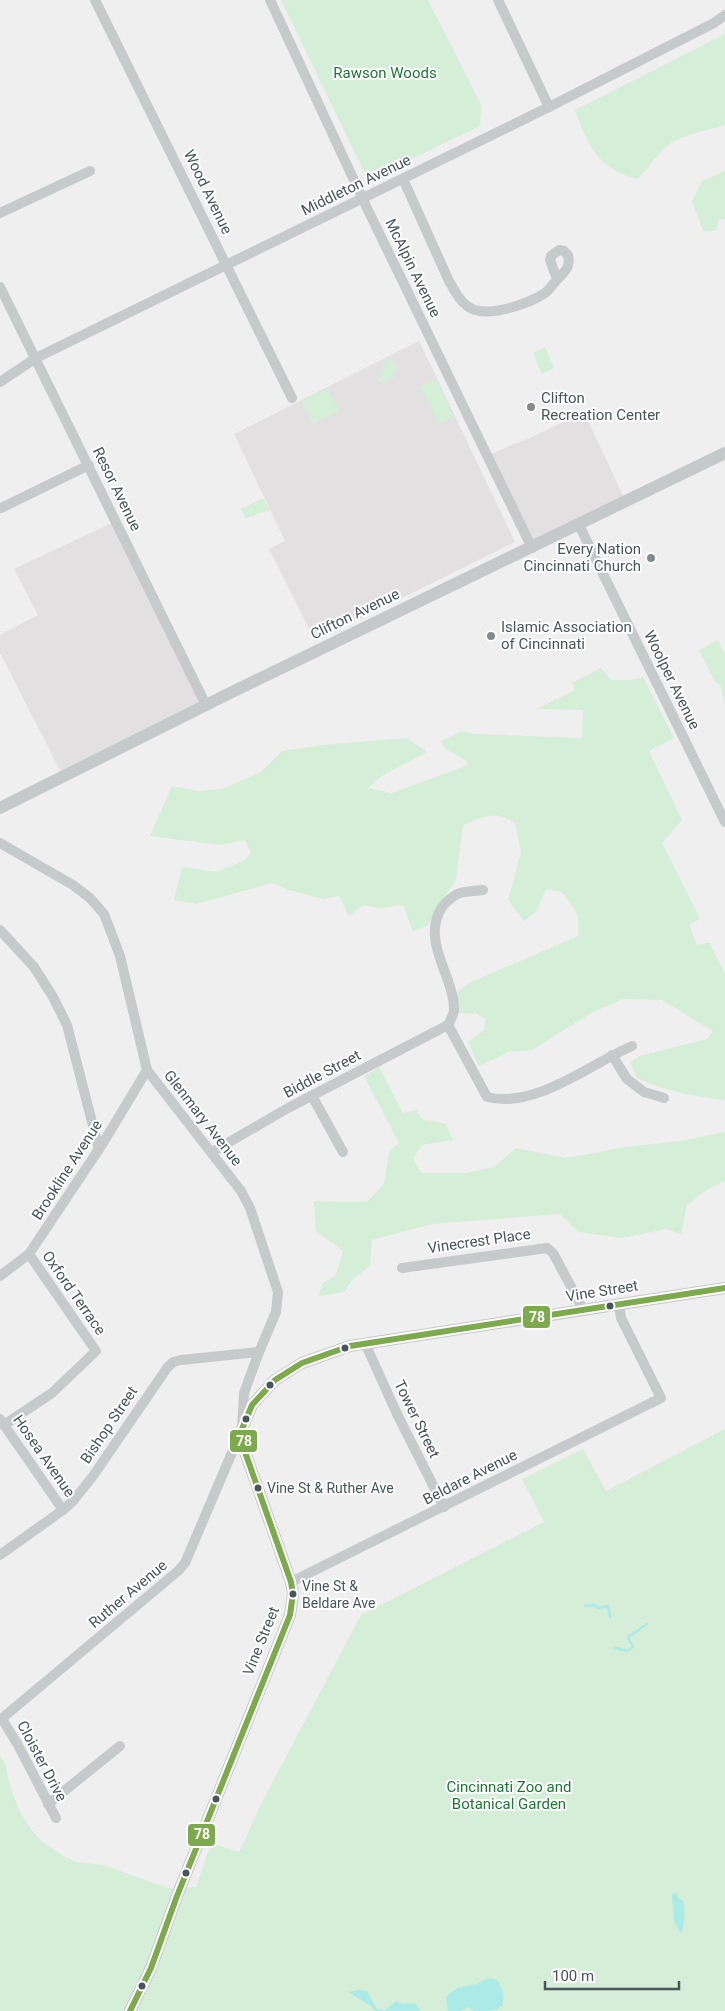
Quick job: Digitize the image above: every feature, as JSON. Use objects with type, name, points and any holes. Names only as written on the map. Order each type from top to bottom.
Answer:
[{"type":"main road","name":"Clifton Avenue","points":[[0,808],[206,705],[725,453]]},
{"type":"main road","name":"Vine Street","points":[[130,2011],[151,1968],[177,1896],[290,1615],[294,1594],[291,1582],[244,1452],[242,1429],[252,1405],[260,1395],[274,1380],[288,1371],[330,1352],[365,1343],[725,1288]]},
{"type":"street","name":"Wood Avenue","points":[[95,0],[292,398]]},
{"type":"street","name":"McAlpin Avenue","points":[[270,0],[363,199],[532,548]]},
{"type":"street","points":[[498,0],[549,107]]},
{"type":"street","name":"Middleton Avenue","points":[[0,382],[36,358],[549,107],[714,23],[725,14]]},
{"type":"street","points":[[0,213],[90,171]]},
{"type":"street","points":[[403,179],[449,281],[460,298],[472,309],[486,312],[507,308],[545,293],[557,279]]},
{"type":"street","name":"Resor Avenue","points":[[0,286],[206,705]]},
{"type":"street","points":[[1,508],[89,465]]},
{"type":"street","name":"Woolper Avenue","points":[[579,525],[725,822]]},
{"type":"street","name":"Glenmary Avenue","points":[[0,843],[73,885],[90,898],[104,914],[120,956],[148,1070],[242,1191],[250,1208],[278,1292],[276,1312],[244,1393],[242,1429]]},
{"type":"street","points":[[483,890],[459,893],[445,903],[436,918],[434,932],[453,1002],[454,1014],[448,1025],[487,1097],[499,1100],[546,1092],[632,1046]]},
{"type":"street","points":[[0,930],[34,967],[53,997],[67,1025],[99,1149]]},
{"type":"street","name":"Biddle Street","points":[[212,1152],[312,1096],[448,1025]]},
{"type":"street","points":[[612,1055],[627,1079],[644,1092],[664,1098]]},
{"type":"street","name":"Brookline Avenue","points":[[0,1276],[29,1254],[99,1149],[148,1070]]},
{"type":"street","points":[[312,1096],[343,1152]]},
{"type":"street","name":"Vinecrest Place","points":[[402,1268],[547,1248],[553,1253],[584,1311]]},
{"type":"street","name":"Oxford Terrace","points":[[2,1422],[52,1393],[96,1351],[29,1254]]},
{"type":"street","name":"Beldare Avenue","points":[[291,1582],[661,1398],[621,1318],[619,1305]]},
{"type":"street","name":"Tower Street","points":[[365,1343],[397,1414],[444,1506]]},
{"type":"street","name":"Bishop Street","points":[[0,1555],[73,1501],[173,1362],[259,1352]]},
{"type":"street","name":"Hosea Avenue","points":[[2,1422],[63,1510]]},
{"type":"street","name":"Ruther Avenue","points":[[1,1720],[181,1567],[190,1554],[242,1429]]},
{"type":"street","name":"Cloister Drive","points":[[1,1720],[18,1745],[56,1818]]},
{"type":"street","points":[[48,1804],[120,1746]]},
{"type":"shaded area","points":[[419,341],[515,542],[315,641],[269,549],[285,541],[234,434]]},
{"type":"shaded area","points":[[584,412],[626,502],[532,548],[487,456]]},
{"type":"shaded area","points":[[116,521],[206,705],[63,776],[0,653],[0,635],[38,615],[14,569]]},
{"type":"green space","name":"Rawson Woods","points":[[281,0],[428,0],[481,105],[480,126],[368,180]]},
{"type":"green space","points":[[725,34],[725,125],[689,135],[672,143],[664,148],[638,179],[613,169],[596,154],[590,145],[575,110]]},
{"type":"green space","points":[[725,171],[725,220],[719,219],[716,231],[703,231],[692,201],[702,181]]},
{"type":"green space","points":[[545,347],[554,368],[542,374],[533,353]]},
{"type":"green space","points":[[392,359],[397,367],[393,375],[394,377],[385,383],[378,382],[384,362]]},
{"type":"green space","points":[[436,379],[454,417],[439,424],[420,387]]},
{"type":"green space","points":[[328,388],[339,411],[313,424],[301,400]]},
{"type":"green space","points":[[263,498],[270,511],[259,513],[246,519],[241,509]]},
{"type":"green space","points":[[718,640],[725,654],[725,704],[721,686],[715,682],[699,650]]},
{"type":"green space","points":[[601,668],[611,680],[632,680],[643,677],[674,738],[649,751],[682,820],[662,843],[700,919],[689,924],[697,945],[709,942],[725,974],[725,1100],[680,1093],[658,1087],[637,1078],[630,1062],[640,1056],[707,1039],[713,1031],[662,1000],[623,999],[591,1013],[532,1050],[509,1052],[479,1066],[468,1042],[484,1030],[485,1019],[477,1014],[459,1013],[457,992],[469,983],[578,936],[578,915],[562,892],[546,889],[536,912],[524,921],[508,900],[521,852],[515,824],[508,819],[489,816],[463,825],[456,879],[427,926],[413,931],[403,905],[379,908],[364,905],[349,916],[339,896],[323,899],[289,890],[272,883],[196,904],[174,900],[182,867],[216,872],[243,861],[251,853],[245,840],[220,845],[150,836],[172,786],[198,791],[222,789],[261,772],[282,751],[323,745],[407,738],[427,752],[382,776],[368,788],[392,793],[468,765],[462,758],[447,750],[441,741],[463,731],[473,734],[582,738],[583,710],[536,709],[575,690],[572,683]]},
{"type":"green space","points":[[379,1067],[403,1113],[417,1110],[422,1119],[446,1124],[453,1140],[422,1145],[413,1158],[421,1173],[466,1173],[494,1167],[516,1148],[566,1158],[625,1147],[681,1141],[725,1132],[725,1181],[708,1189],[687,1205],[681,1234],[667,1229],[622,1238],[578,1232],[560,1214],[432,1224],[372,1240],[370,1266],[353,1279],[344,1292],[319,1296],[323,1283],[336,1275],[343,1251],[316,1231],[314,1201],[367,1202],[384,1184],[389,1151],[399,1143],[364,1076]]},
{"type":"green space","name":"Cincinnati Zoo and Botanical Garden","points":[[725,1429],[725,2011],[0,2011],[0,1757],[5,1763],[10,1786],[19,1810],[30,1828],[42,1842],[76,1862],[104,1865],[167,1888],[196,1887],[211,1843],[239,1852],[262,1802],[361,1615],[544,1522],[522,1479],[583,1449],[606,1491]]},
{"type":"water","points":[[677,1893],[679,1899],[683,1900],[684,1908],[684,1922],[681,1933],[674,1921],[672,1894]]},
{"type":"water","points":[[489,1978],[497,1980],[501,1987],[503,1992],[502,2006],[490,2011],[474,2011],[468,2007],[460,2011],[448,2011],[446,1997],[458,1988]]},
{"type":"water","points":[[367,1991],[377,2009],[385,2010],[397,2001],[401,2004],[415,2003],[421,2011],[376,2011],[348,1992]]},
{"type":"waterway","points":[[585,1606],[594,1605],[598,1608],[608,1606],[610,1617]]},
{"type":"waterway","points":[[615,1648],[627,1651],[633,1647],[628,1637],[647,1624]]},
{"type":"transit line","name":"78","points":[[130,2011],[151,1968],[177,1896],[290,1615],[293,1594],[291,1582],[245,1452],[242,1429],[252,1405],[275,1380],[302,1363],[350,1346],[725,1288]]},
{"type":"place","name":"Clifton Recreation Center","points":[[531,407]]},
{"type":"place","name":"Every Nation Cincinnati Church","points":[[651,558]]},
{"type":"place","name":"Islamic Association of Cincinnati","points":[[491,636]]},
{"type":"place","name":"Vine St & Ruther Ave","points":[[258,1488]]},
{"type":"place","name":"Vine St & Beldare Ave","points":[[293,1594]]}]
